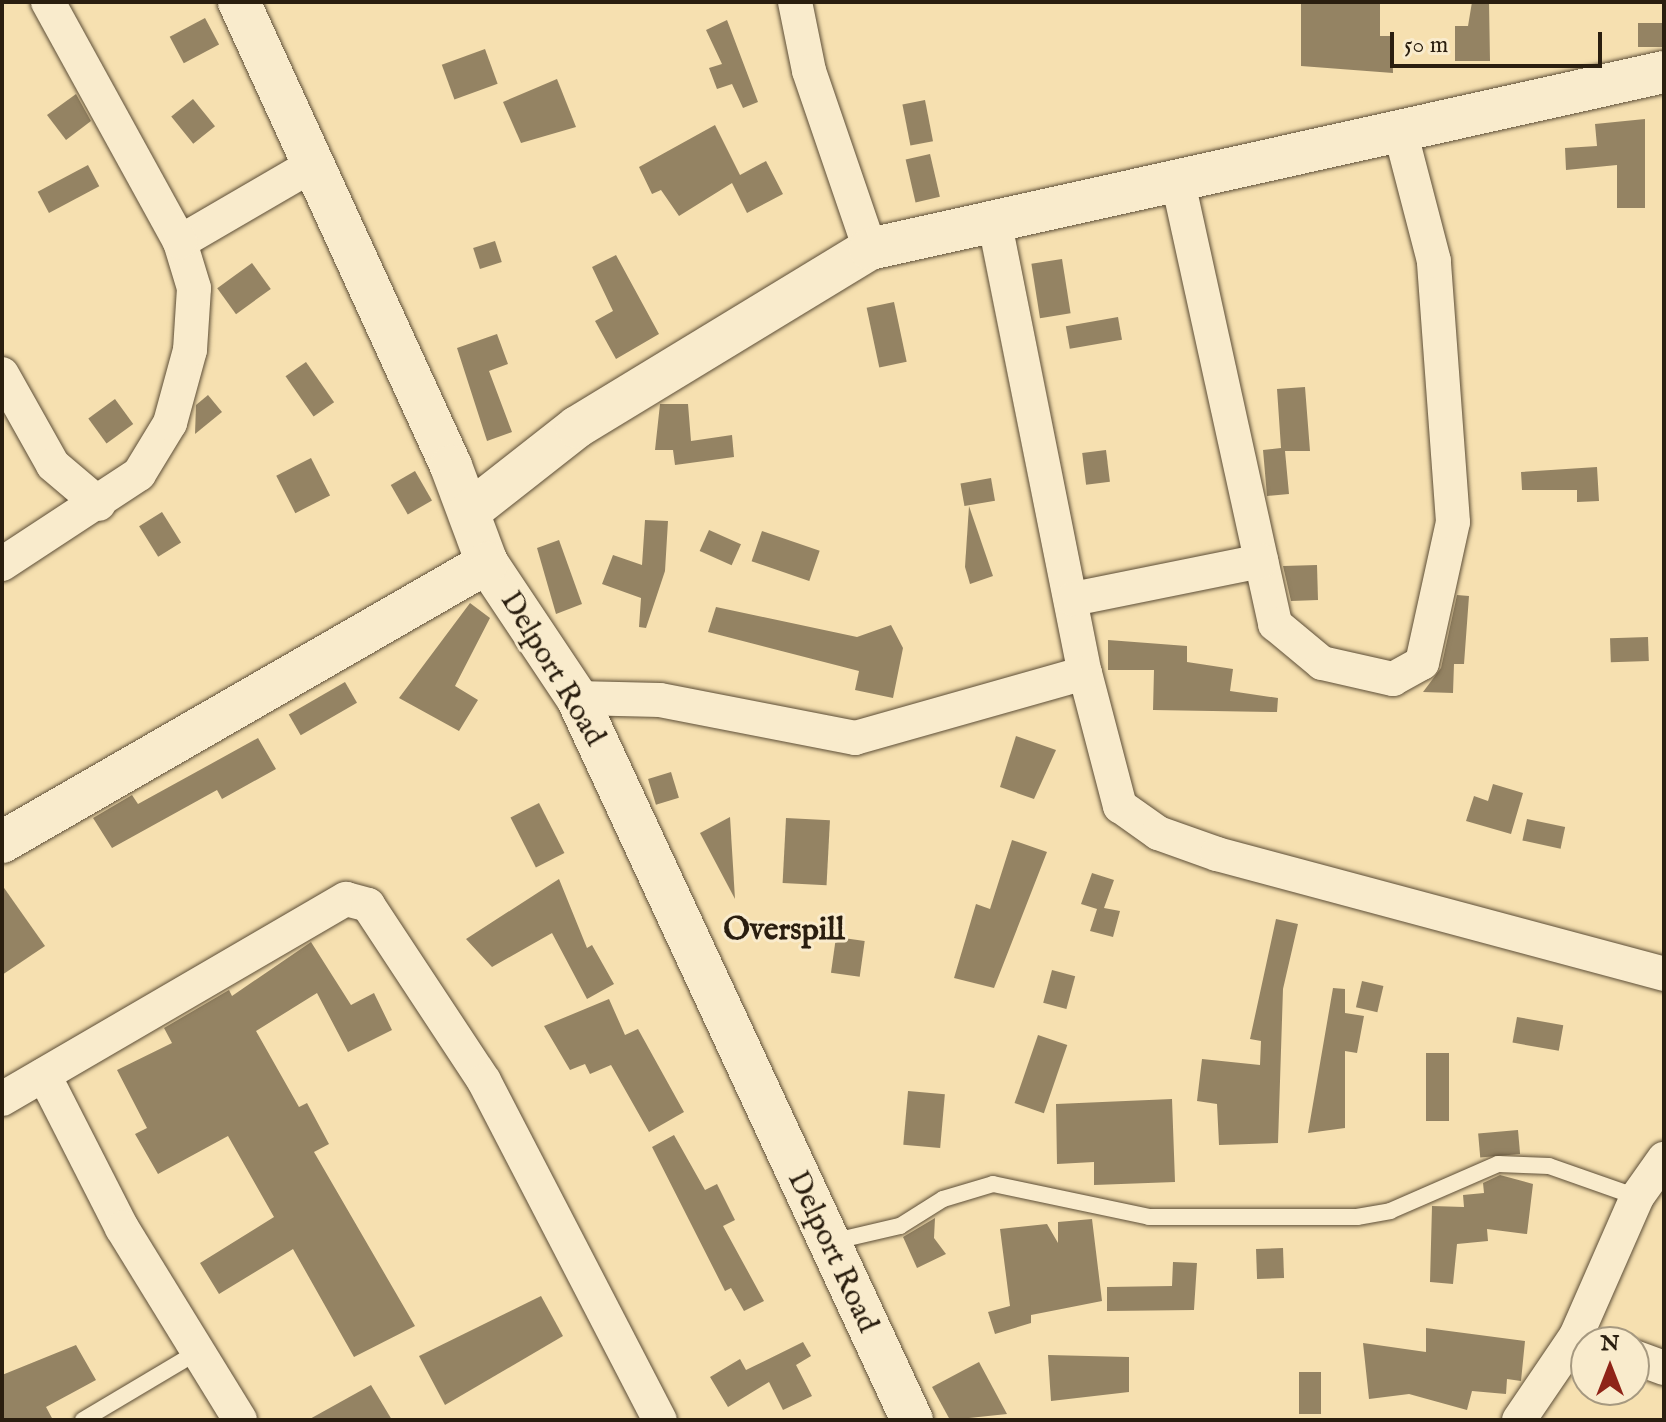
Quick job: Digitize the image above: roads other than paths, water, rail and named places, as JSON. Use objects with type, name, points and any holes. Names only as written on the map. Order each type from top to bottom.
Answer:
[{"type":"street","points":[[2,564],[99,504],[139,474],[170,423],[190,350],[194,288],[180,242],[48,2]]},
{"type":"street","name":"Delport Road","points":[[239,2],[278,77],[309,167],[470,511],[487,563],[577,698],[826,1243],[912,1420]]},
{"type":"street","points":[[795,2],[809,71],[870,249]]},
{"type":"street","points":[[470,511],[577,427],[870,249],[1178,182],[1399,127],[1664,72]]},
{"type":"street","points":[[1178,182],[1275,624],[1322,663],[1393,679],[1422,663],[1453,522],[1434,261],[1399,127]]},
{"type":"street","points":[[180,242],[309,167]]},
{"type":"street","points":[[995,224],[1073,599],[1085,673],[1120,806],[1158,833],[1277,872],[1664,974]]},
{"type":"street","points":[[2,374],[53,465],[99,504]]},
{"type":"street","points":[[1073,599],[1261,561]]},
{"type":"street","points":[[2,842],[487,563]]},
{"type":"street","points":[[577,698],[660,700],[855,738],[1085,673]]},
{"type":"street","points":[[2,1099],[346,899],[368,905],[484,1081],[660,1420]]},
{"type":"street","points":[[44,1075],[122,1228],[240,1420]]},
{"type":"street","points":[[1588,1326],[1637,1197],[1664,1159]]},
{"type":"street","points":[[1519,1420],[1570,1355]]},
{"type":"lane","points":[[826,1243],[900,1226],[943,1199],[993,1184],[1149,1217],[1357,1217],[1390,1211],[1498,1164],[1549,1166],[1637,1197]]},
{"type":"lane","points":[[83,1420],[199,1351]]},
{"type":"district","name":"Overspill","points":[[784,931]]}]
